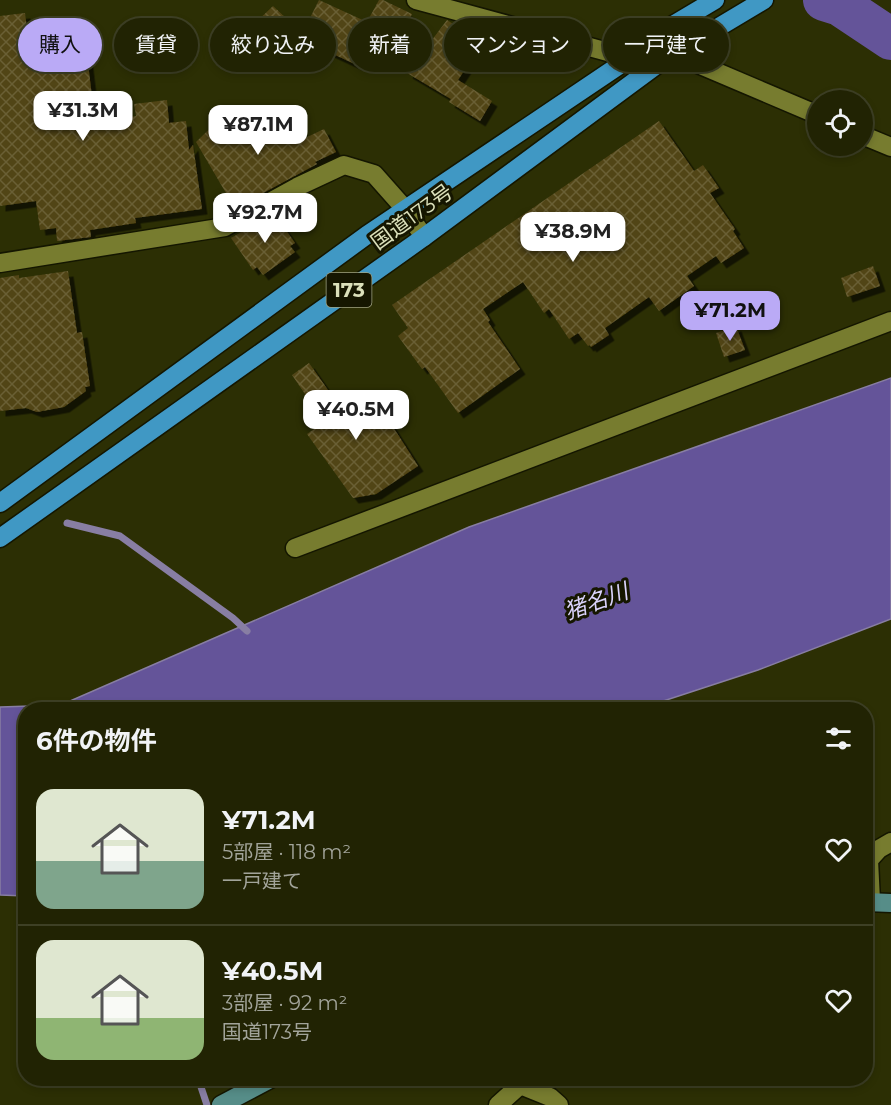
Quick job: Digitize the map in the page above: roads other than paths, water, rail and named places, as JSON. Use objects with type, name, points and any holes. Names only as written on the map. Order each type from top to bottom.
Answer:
[{"type":"highway","name":"国道173号","points":[[685,18],[715,0]]},
{"type":"highway","name":"国道173号","points":[[729,20],[764,0]]},
{"type":"highway","name":"国道173号","points":[[0,502],[367,235],[609,72]]},
{"type":"highway","name":"国道173号","points":[[0,538],[424,237],[648,72]]},
{"type":"main road","points":[[873,902],[891,903]]},
{"type":"main road","points":[[221,1105],[257,1086]]},
{"type":"street","points":[[416,0],[603,51]]},
{"type":"street","points":[[717,72],[807,110]]},
{"type":"street","points":[[873,140],[891,147]]},
{"type":"street","points":[[0,263],[225,227],[297,187],[344,165],[374,174],[405,209],[424,237]]},
{"type":"street","points":[[295,548],[891,321]]},
{"type":"street","points":[[873,856],[891,842]]},
{"type":"street","points":[[498,1105],[518,1086]]},
{"type":"street","points":[[529,1086],[560,1105]]},
{"type":"water","name":"猪名川","points":[[891,378],[891,619],[758,670],[660,702],[68,702],[469,527]]},
{"type":"water","points":[[18,706],[18,896],[0,895],[0,707]]},
{"type":"waterway","points":[[824,0],[840,5],[891,39]]},
{"type":"waterway","points":[[67,523],[120,536],[233,618],[247,631]]},
{"type":"waterway","points":[[201,1086],[207,1105]]}]
